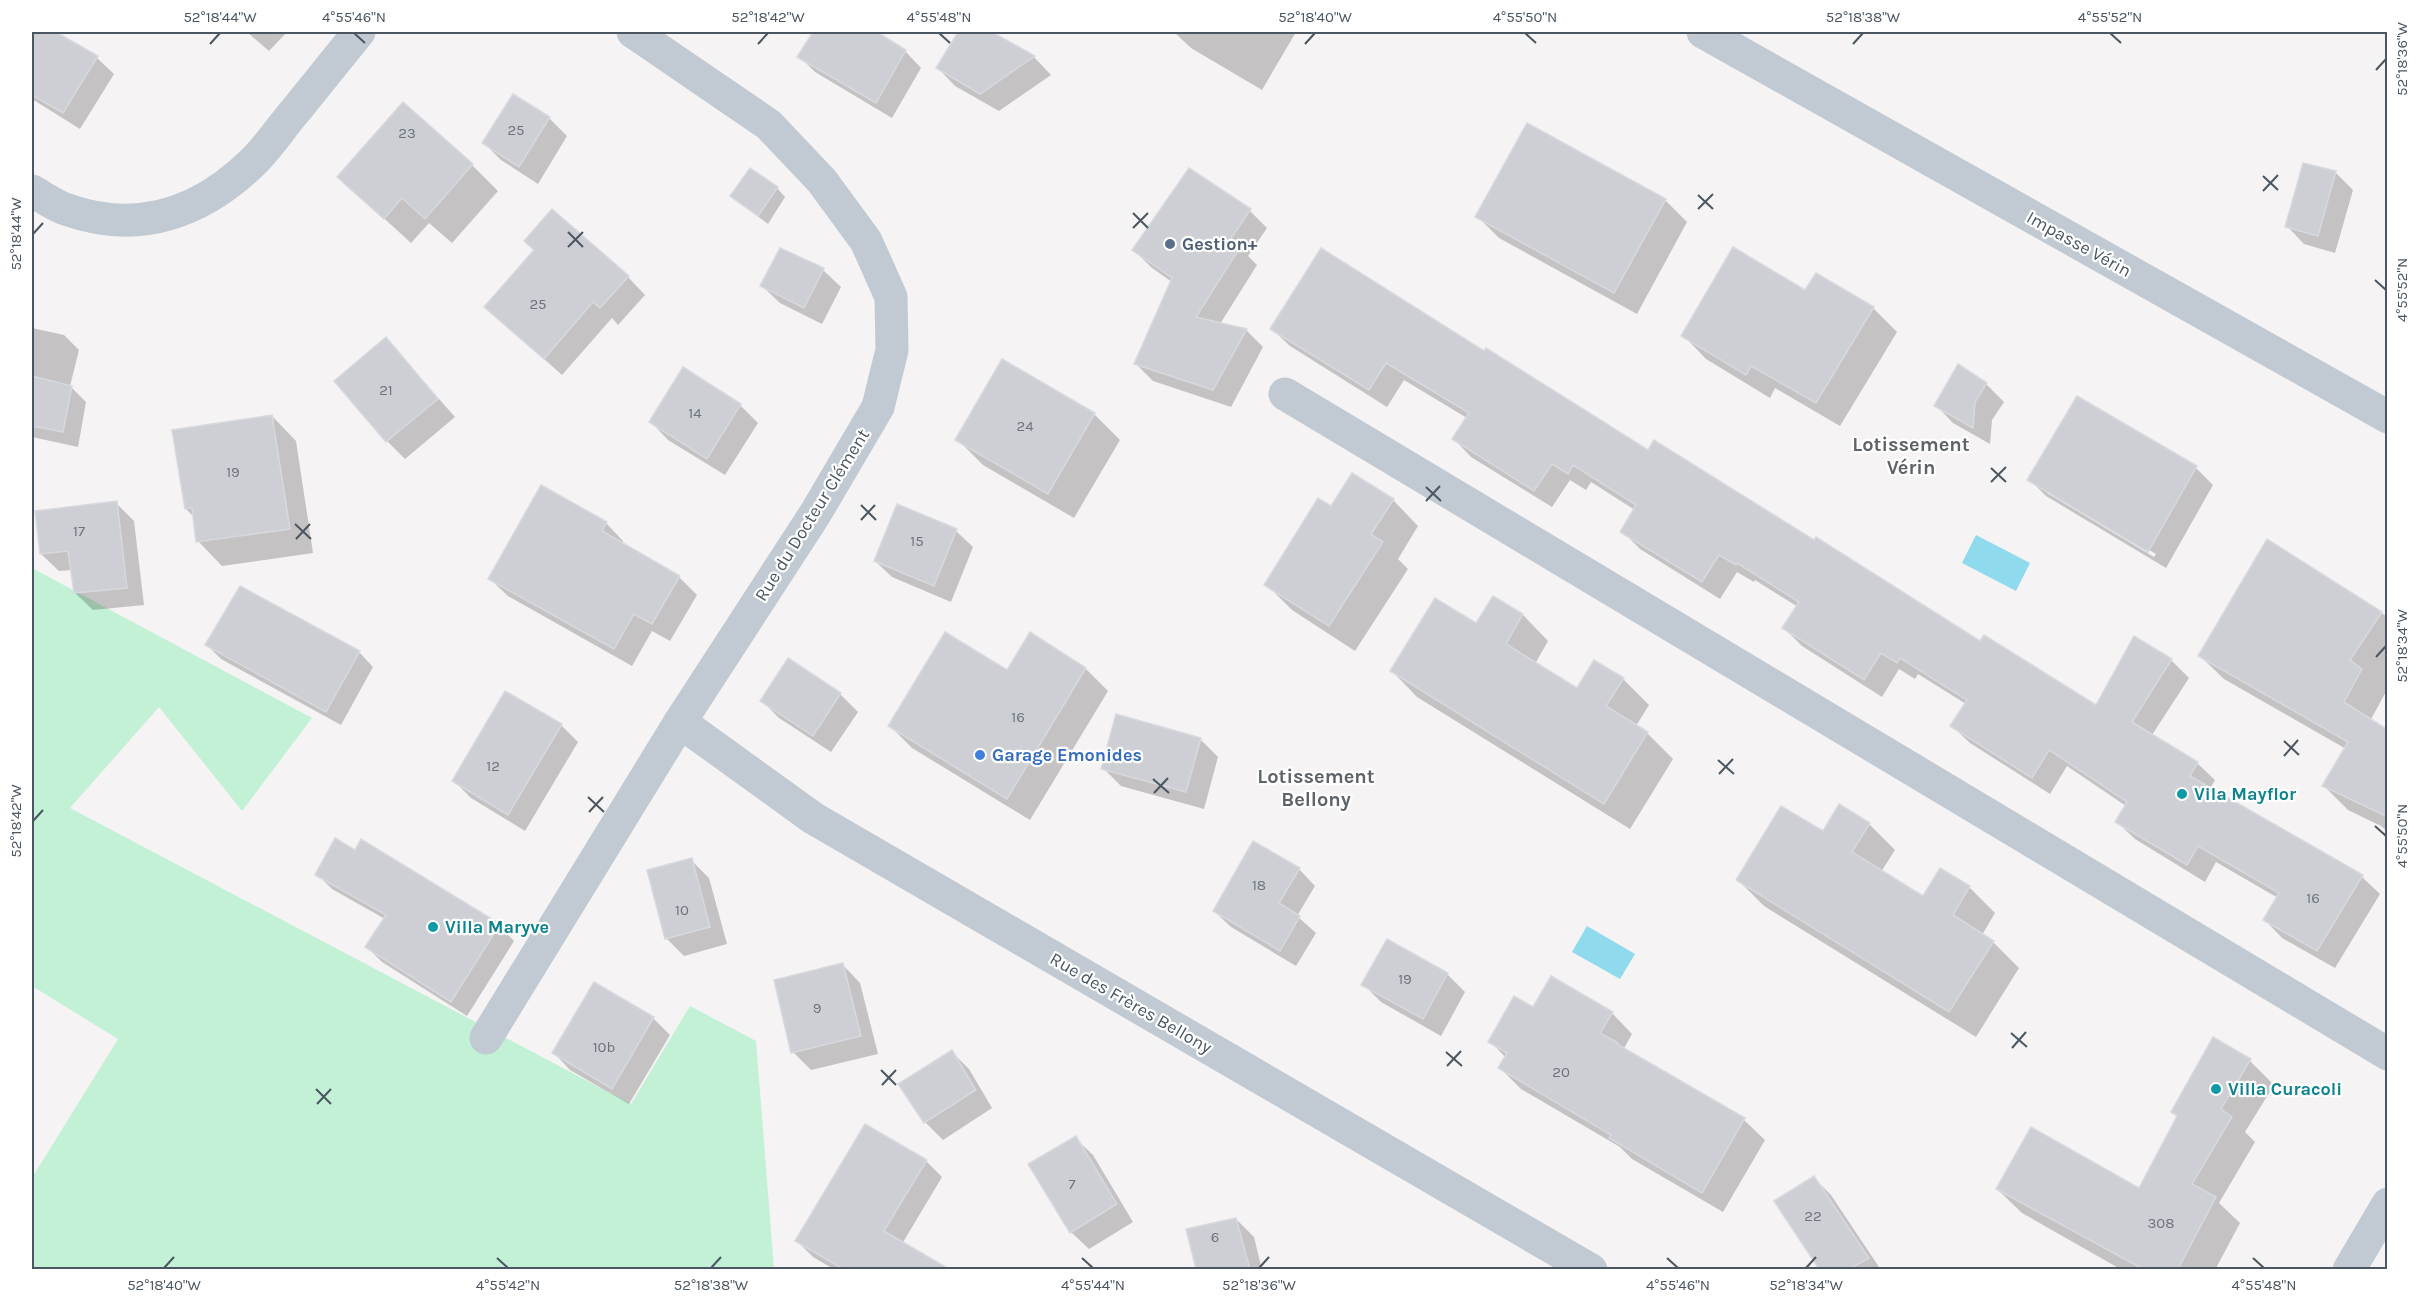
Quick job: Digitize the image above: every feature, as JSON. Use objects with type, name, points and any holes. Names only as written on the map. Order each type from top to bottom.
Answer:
[{"type":"street","points":[[32,191],[66,210],[117,220],[146,219],[180,212],[203,201],[229,184],[257,158],[359,32]]},
{"type":"street","name":"Rue du Docteur Clément","points":[[486,1038],[680,722],[815,514],[878,407],[892,350],[891,297],[866,241],[822,182],[769,125],[633,32]]},
{"type":"street","name":"Impasse Vérin","points":[[1703,32],[2388,417]]},
{"type":"street","points":[[1285,394],[2388,1054]]},
{"type":"street","name":"Rue des Frères Bellony","points":[[680,722],[813,818],[1591,1269]]},
{"type":"street","points":[[2349,1269],[2388,1204]]},
{"type":"green space","points":[[32,568],[312,718],[242,811],[159,707],[70,808],[631,1104],[690,1006],[756,1041],[774,1269],[32,1269],[32,1172],[35,1173],[118,1039],[32,986]]},
{"type":"water","points":[[1976,535],[2030,563],[2016,591],[1962,563]]},
{"type":"water","points":[[1587,926],[1635,954],[1620,979],[1572,952]]},
{"type":"building","points":[[32,32],[56,32],[98,56],[63,113],[32,95]]},
{"type":"building","points":[[813,32],[877,32],[906,50],[876,103],[797,57]]},
{"type":"building","points":[[958,32],[992,32],[1035,56],[980,94],[936,68]]},
{"type":"building","points":[[513,94],[550,117],[519,167],[482,143]]},
{"type":"building","points":[[403,102],[473,164],[425,219],[402,198],[384,219],[337,177]]},
{"type":"building","points":[[1527,123],[1666,199],[1614,293],[1475,217]]},
{"type":"building","points":[[2303,163],[2336,171],[2318,236],[2285,227]]},
{"type":"building","points":[[750,168],[778,187],[758,216],[730,196]]},
{"type":"building","points":[[1189,168],[1251,209],[1230,240],[1241,246],[1196,317],[1247,329],[1213,390],[1134,364],[1172,278],[1132,250]]},
{"type":"building","points":[[552,209],[629,276],[600,308],[593,302],[544,359],[484,307],[534,250],[524,241]]},
{"type":"building","points":[[1733,247],[1805,290],[1816,273],[1874,307],[1816,403],[1751,366],[1746,375],[1681,336]]},
{"type":"building","points":[[780,248],[824,268],[804,308],[760,286]]},
{"type":"building","points":[[1321,248],[1484,351],[1486,348],[1648,450],[1654,440],[1814,540],[1816,537],[1980,641],[1984,635],[2096,705],[2134,636],[2172,659],[2132,722],[2198,762],[2190,776],[2363,875],[2317,951],[2263,920],[2279,893],[2198,846],[2187,865],[2115,822],[2127,802],[2049,750],[2032,778],[1950,726],[1967,700],[1900,658],[1897,663],[1881,653],[1864,680],[1782,628],[1799,602],[1737,563],[1736,565],[1719,555],[1702,582],[1620,532],[1636,505],[1573,465],[1568,474],[1552,464],[1534,491],[1452,439],[1469,413],[1386,363],[1369,390],[1270,329]]},
{"type":"building","points":[[386,337],[438,399],[386,442],[334,381]]},
{"type":"building","points":[[1002,359],[1095,413],[1048,494],[955,440]]},
{"type":"building","points":[[1958,364],[1987,383],[1975,402],[1973,428],[1934,406]]},
{"type":"building","points":[[683,367],[741,404],[707,459],[649,422]]},
{"type":"building","points":[[32,376],[72,386],[63,432],[32,426]]},
{"type":"building","points":[[2077,396],[2197,466],[2148,552],[2027,480]]},
{"type":"building","points":[[272,415],[290,529],[196,542],[192,508],[185,509],[172,430]]},
{"type":"building","points":[[1352,473],[1394,499],[1371,534],[1383,542],[1329,626],[1264,585],[1318,498],[1331,506]]},
{"type":"building","points":[[541,485],[607,522],[602,531],[680,576],[652,624],[634,614],[614,649],[488,579]]},
{"type":"building","points":[[117,501],[127,588],[74,593],[68,551],[40,554],[35,511]]},
{"type":"building","points":[[897,504],[957,529],[934,586],[874,561]]},
{"type":"building","points":[[2267,539],[2382,612],[2350,660],[2362,669],[2344,702],[2388,730],[2388,817],[2322,786],[2348,742],[2198,656]]},
{"type":"building","points":[[240,586],[360,651],[326,712],[205,645]]},
{"type":"building","points":[[1493,596],[1523,614],[1506,644],[1577,688],[1594,660],[1624,678],[1606,706],[1648,732],[1604,804],[1390,671],[1435,598],[1476,623]]},
{"type":"building","points":[[945,632],[1007,670],[1030,632],[1086,668],[1007,799],[888,726]]},
{"type":"building","points":[[788,658],[841,693],[813,736],[760,701]]},
{"type":"building","points":[[505,691],[562,724],[508,815],[452,781]]},
{"type":"building","points":[[1116,714],[1201,738],[1186,792],[1101,769]]},
{"type":"building","points":[[1839,804],[1870,823],[1852,852],[1923,896],[1940,868],[1970,886],[1953,915],[1994,941],[1949,1012],[1736,880],[1781,806],[1823,831]]},
{"type":"building","points":[[335,838],[355,850],[361,839],[500,924],[451,1002],[365,947],[386,915],[315,875]]},
{"type":"building","points":[[1253,841],[1300,868],[1279,903],[1300,916],[1280,951],[1213,911]]},
{"type":"building","points":[[692,858],[710,927],[665,939],[647,870]]},
{"type":"building","points":[[1387,939],[1448,973],[1423,1019],[1361,985]]},
{"type":"building","points":[[843,963],[861,1036],[791,1053],[774,980]]},
{"type":"building","points":[[1551,976],[1613,1012],[1600,1033],[1745,1118],[1702,1193],[1609,1138],[1611,1135],[1498,1068],[1507,1053],[1488,1042],[1514,996],[1533,1007]]},
{"type":"building","points":[[594,982],[654,1017],[612,1089],[552,1053]]},
{"type":"building","points":[[2213,1037],[2251,1059],[2221,1109],[2232,1117],[2192,1184],[2216,1197],[2178,1269],[2143,1269],[1996,1189],[2031,1127],[2139,1188],[2177,1116],[2171,1112]]},
{"type":"building","points":[[952,1050],[976,1090],[924,1123],[898,1084]]},
{"type":"building","points":[[865,1124],[927,1160],[884,1231],[949,1269],[843,1269],[795,1241]]},
{"type":"building","points":[[1076,1136],[1117,1204],[1070,1233],[1028,1164]]},
{"type":"building","points":[[1814,1176],[1869,1258],[1850,1269],[1819,1269],[1774,1201]]},
{"type":"building","points":[[1236,1218],[1250,1269],[1196,1269],[1186,1229]]},
{"type":"place","name":"Gestion+","points":[[1170,244]]},
{"type":"place","name":"Garage Emonides","points":[[980,755]]},
{"type":"place","name":"Vila Mayflor","points":[[2182,794]]},
{"type":"place","name":"Villa Maryve","points":[[433,927]]},
{"type":"place","name":"Villa Curacoli","points":[[2216,1089]]},
{"type":"district","name":"Lotissement Vérin","points":[[1911,456]]},
{"type":"district","name":"Lotissement Bellony","points":[[1316,788]]}]
